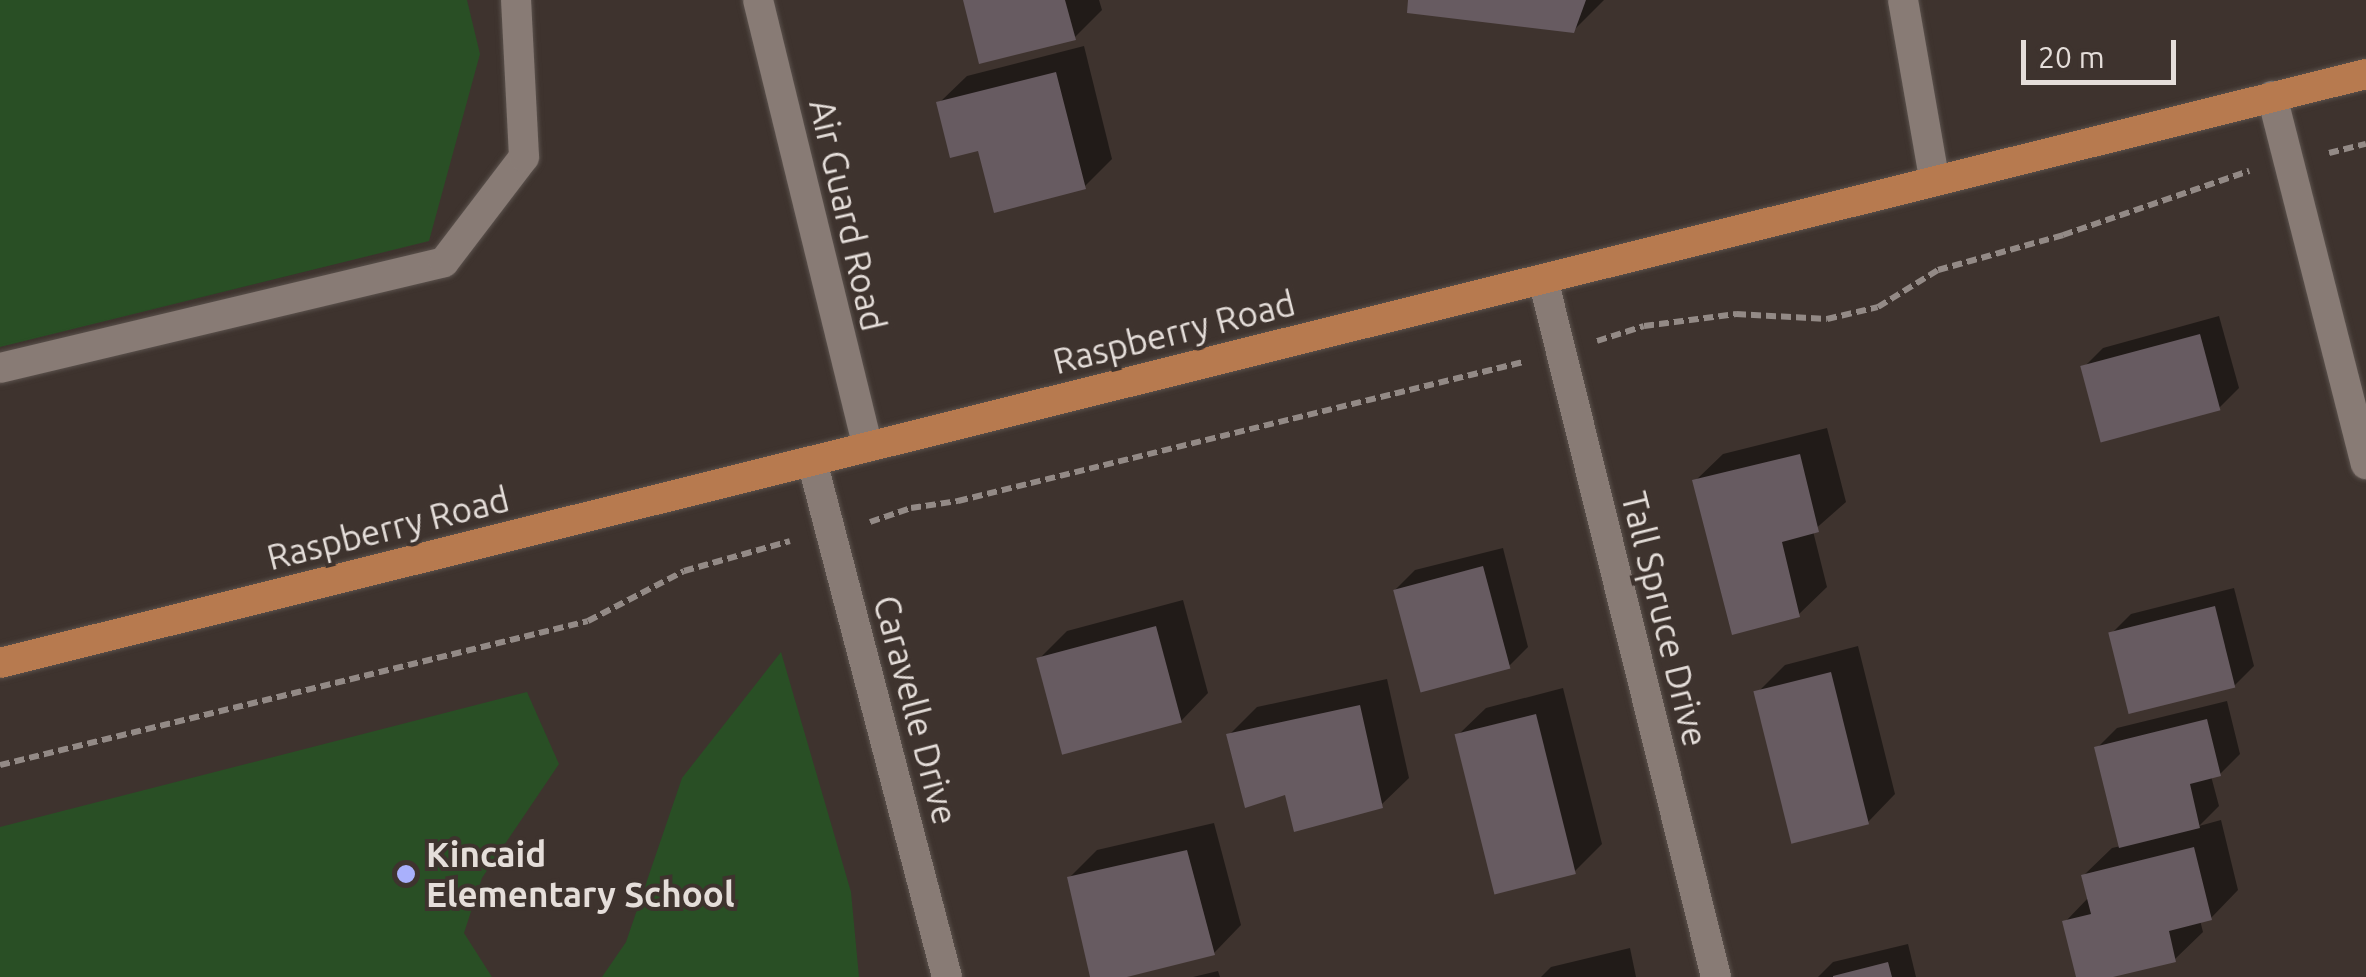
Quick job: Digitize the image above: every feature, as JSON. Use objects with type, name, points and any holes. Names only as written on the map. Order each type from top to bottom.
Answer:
[{"type":"main road","name":"Raspberry Road","points":[[0,663],[1934,178],[2366,74]]},
{"type":"street","points":[[0,368],[444,262],[524,156],[516,0]]},
{"type":"street","name":"Air Guard Road","points":[[758,0],[868,447]]},
{"type":"street","points":[[1903,0],[1934,178]]},
{"type":"street","points":[[2272,96],[2366,464]]},
{"type":"street","name":"Tall Spruce Drive","points":[[1543,279],[1716,977]]},
{"type":"street","name":"Caravelle Drive","points":[[812,462],[948,977]]},
{"type":"path","points":[[0,765],[588,621],[684,572],[736,554],[832,534],[911,508],[1054,478],[1560,353],[1644,326],[1736,314],[1827,319],[1878,308],[1938,270],[2063,235],[2245,172],[2366,144]]},
{"type":"green space","points":[[0,0],[467,0],[480,54],[429,241],[0,347]]},
{"type":"green space","points":[[781,652],[851,892],[859,977],[602,977],[626,942],[682,778]]},
{"type":"green space","points":[[527,692],[559,764],[482,878],[464,933],[492,977],[0,977],[0,827]]},
{"type":"building","points":[[963,0],[1065,0],[1076,40],[979,64]]},
{"type":"building","points":[[1408,0],[1586,0],[1574,33],[1407,13]]},
{"type":"building","points":[[1056,72],[1086,189],[994,213],[978,151],[950,158],[936,102]]},
{"type":"building","points":[[2200,334],[2220,410],[2101,442],[2080,366]]},
{"type":"building","points":[[1800,454],[1819,532],[1782,542],[1800,617],[1732,635],[1692,480]]},
{"type":"building","points":[[1483,566],[1510,668],[1421,692],[1393,590]]},
{"type":"building","points":[[2215,606],[2235,688],[2129,714],[2108,633]]},
{"type":"building","points":[[1156,626],[1182,723],[1062,755],[1036,658]]},
{"type":"building","points":[[1831,672],[1869,824],[1791,844],[1753,691]]},
{"type":"building","points":[[1360,705],[1383,808],[1294,832],[1285,795],[1245,808],[1226,734]]},
{"type":"building","points":[[1536,714],[1576,874],[1494,894],[1454,734]]},
{"type":"building","points":[[2207,719],[2221,776],[2190,784],[2200,828],[2119,848],[2094,747]]},
{"type":"building","points":[[2194,847],[2212,920],[2169,931],[2176,962],[2113,977],[2076,977],[2062,921],[2091,914],[2081,875]]},
{"type":"building","points":[[1187,850],[1215,955],[1127,977],[1090,977],[1067,877]]},
{"type":"building","points":[[1888,962],[1892,977],[1833,977],[1833,976]]},
{"type":"place","name":"Kincaid Elementary School","points":[[406,874]]}]
